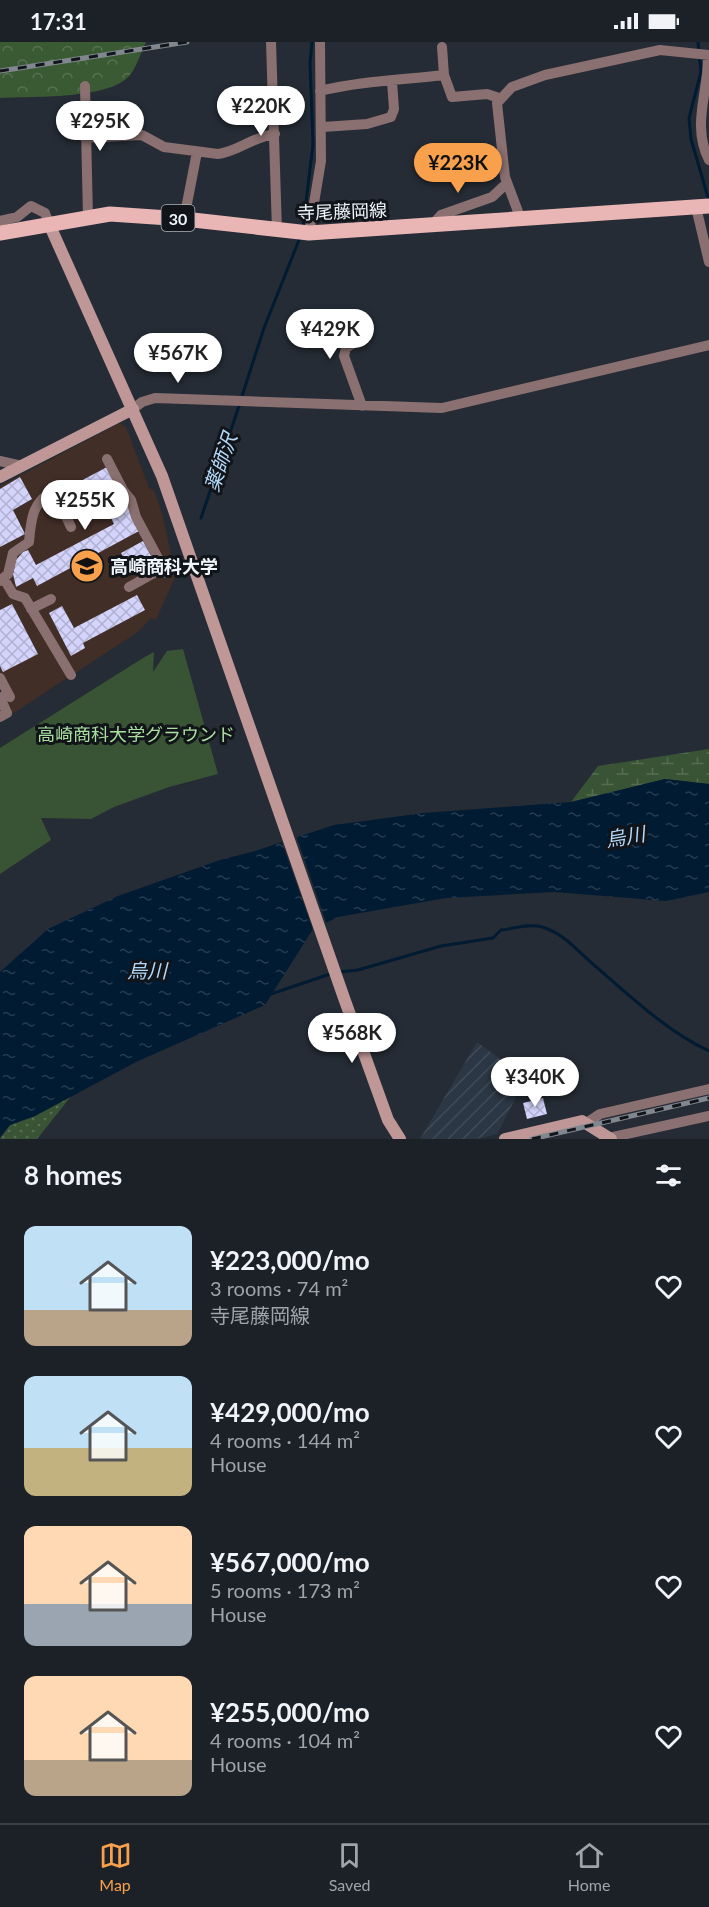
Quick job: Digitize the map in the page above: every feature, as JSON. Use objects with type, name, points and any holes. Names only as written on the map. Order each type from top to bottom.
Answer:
[{"type":"main road","name":"寺尾藤岡線","points":[[0,233],[88,218],[127,214],[309,234],[703,206]]},
{"type":"main road","name":"寺尾藤岡線","points":[[0,243],[22,238],[50,226]]},
{"type":"street","points":[[271,42],[278,231]]},
{"type":"street","points":[[309,234],[321,161],[320,42]]},
{"type":"street","points":[[442,47],[444,75],[453,97],[487,94],[499,98]]},
{"type":"street","points":[[520,218],[507,184],[497,103],[499,98],[512,87],[545,75],[660,50],[704,54],[708,72],[700,127],[704,151],[709,160]]},
{"type":"street","points":[[320,91],[356,82],[392,82],[444,75]]},
{"type":"street","points":[[322,127],[368,124],[391,117],[394,109],[392,82]]},
{"type":"street","points":[[85,87],[88,218]]},
{"type":"street","points":[[85,138],[142,135],[164,147],[225,153],[253,138],[275,134]]},
{"type":"street","points":[[184,219],[197,152]]},
{"type":"street","points":[[432,225],[441,215],[492,197],[507,184]]},
{"type":"street","points":[[0,221],[17,217],[31,206],[45,213],[133,409],[162,476],[388,1120],[400,1139]]},
{"type":"street","points":[[703,206],[709,262]]},
{"type":"street","points":[[362,406],[344,356],[346,348],[369,333]]},
{"type":"street","points":[[0,477],[133,409],[142,402],[155,398],[442,408],[709,345]]},
{"type":"street","points":[[108,459],[123,490],[131,500],[136,517],[167,568],[129,587]]},
{"type":"street","points":[[0,461],[22,466]]},
{"type":"street","points":[[71,526],[54,491],[44,497],[32,515],[29,542],[13,553],[8,574],[2,580],[13,594],[25,598],[40,628],[48,632],[71,675]]},
{"type":"street","points":[[31,609],[51,599]]},
{"type":"street","points":[[0,678],[7,712],[0,717]]},
{"type":"street","points":[[505,1139],[569,1123],[588,1122],[600,1114],[709,1089]]},
{"type":"street","points":[[588,1122],[607,1138],[709,1116]]},
{"type":"shaded area","name":"高崎商科大学","points":[[120,423],[126,427],[149,488],[154,490],[163,517],[174,569],[178,570],[156,620],[151,618],[138,632],[12,714],[0,689],[0,486]]},
{"type":"shaded area","points":[[477,1042],[526,1078],[497,1134],[476,1139],[420,1139]]},
{"type":"green space","points":[[0,42],[146,42],[130,75],[120,83],[105,89],[69,95],[0,98]]},
{"type":"green space","name":"高崎商科大学グラウンド","points":[[183,649],[218,774],[169,787],[114,807],[91,819],[41,818],[51,840],[0,874],[0,748],[154,652],[153,672],[167,651]]},
{"type":"green space","points":[[709,749],[709,784],[665,779],[571,802],[598,766]]},
{"type":"green space","points":[[72,1095],[37,1139],[0,1139],[10,1125],[35,1116]]},
{"type":"water","name":"烏川","points":[[665,779],[709,784],[709,892],[666,901],[554,892],[446,898],[338,917],[313,929],[265,1005],[136,1062],[35,1116],[10,1125],[0,1137],[0,972],[48,929],[118,896],[220,860],[334,825],[424,813],[571,802]]},
{"type":"pier","points":[[296,835],[327,925],[314,933],[281,840]]},
{"type":"building","points":[[107,467],[129,499],[139,531],[37,586],[33,578],[16,587],[13,574],[16,560],[23,552],[28,550],[36,565],[114,524],[101,498],[86,506],[75,484]]},
{"type":"building","points":[[20,477],[32,499],[13,510],[25,534],[0,547],[0,489]]},
{"type":"building","points":[[143,541],[155,563],[133,575],[121,553]]},
{"type":"building","points":[[137,595],[145,610],[83,643],[85,648],[71,656],[49,613],[62,606],[74,628]]},
{"type":"building","points":[[12,604],[38,654],[3,672],[0,666],[0,610]]},
{"type":"building","points":[[543,1098],[547,1114],[527,1119],[523,1103]]},
{"type":"waterway","name":"薬師沢","points":[[303,227],[313,144],[310,63],[312,42]]},
{"type":"waterway","points":[[698,42],[701,72],[689,118],[691,139],[709,201]]},
{"type":"waterway","name":"薬師沢","points":[[242,396],[264,328],[299,240]]},
{"type":"waterway","name":"薬師沢","points":[[201,518],[239,406]]},
{"type":"waterway","points":[[339,972],[358,970],[441,946],[493,938],[501,930],[537,926],[564,938],[648,1012],[693,1043],[709,1051]]},
{"type":"waterway","points":[[271,994],[333,973]]},
{"type":"railway","points":[[0,71],[187,42]]},
{"type":"railway","points":[[532,1139],[709,1098]]},
{"type":"place","name":"高崎商科大学","points":[[87,566]]}]
